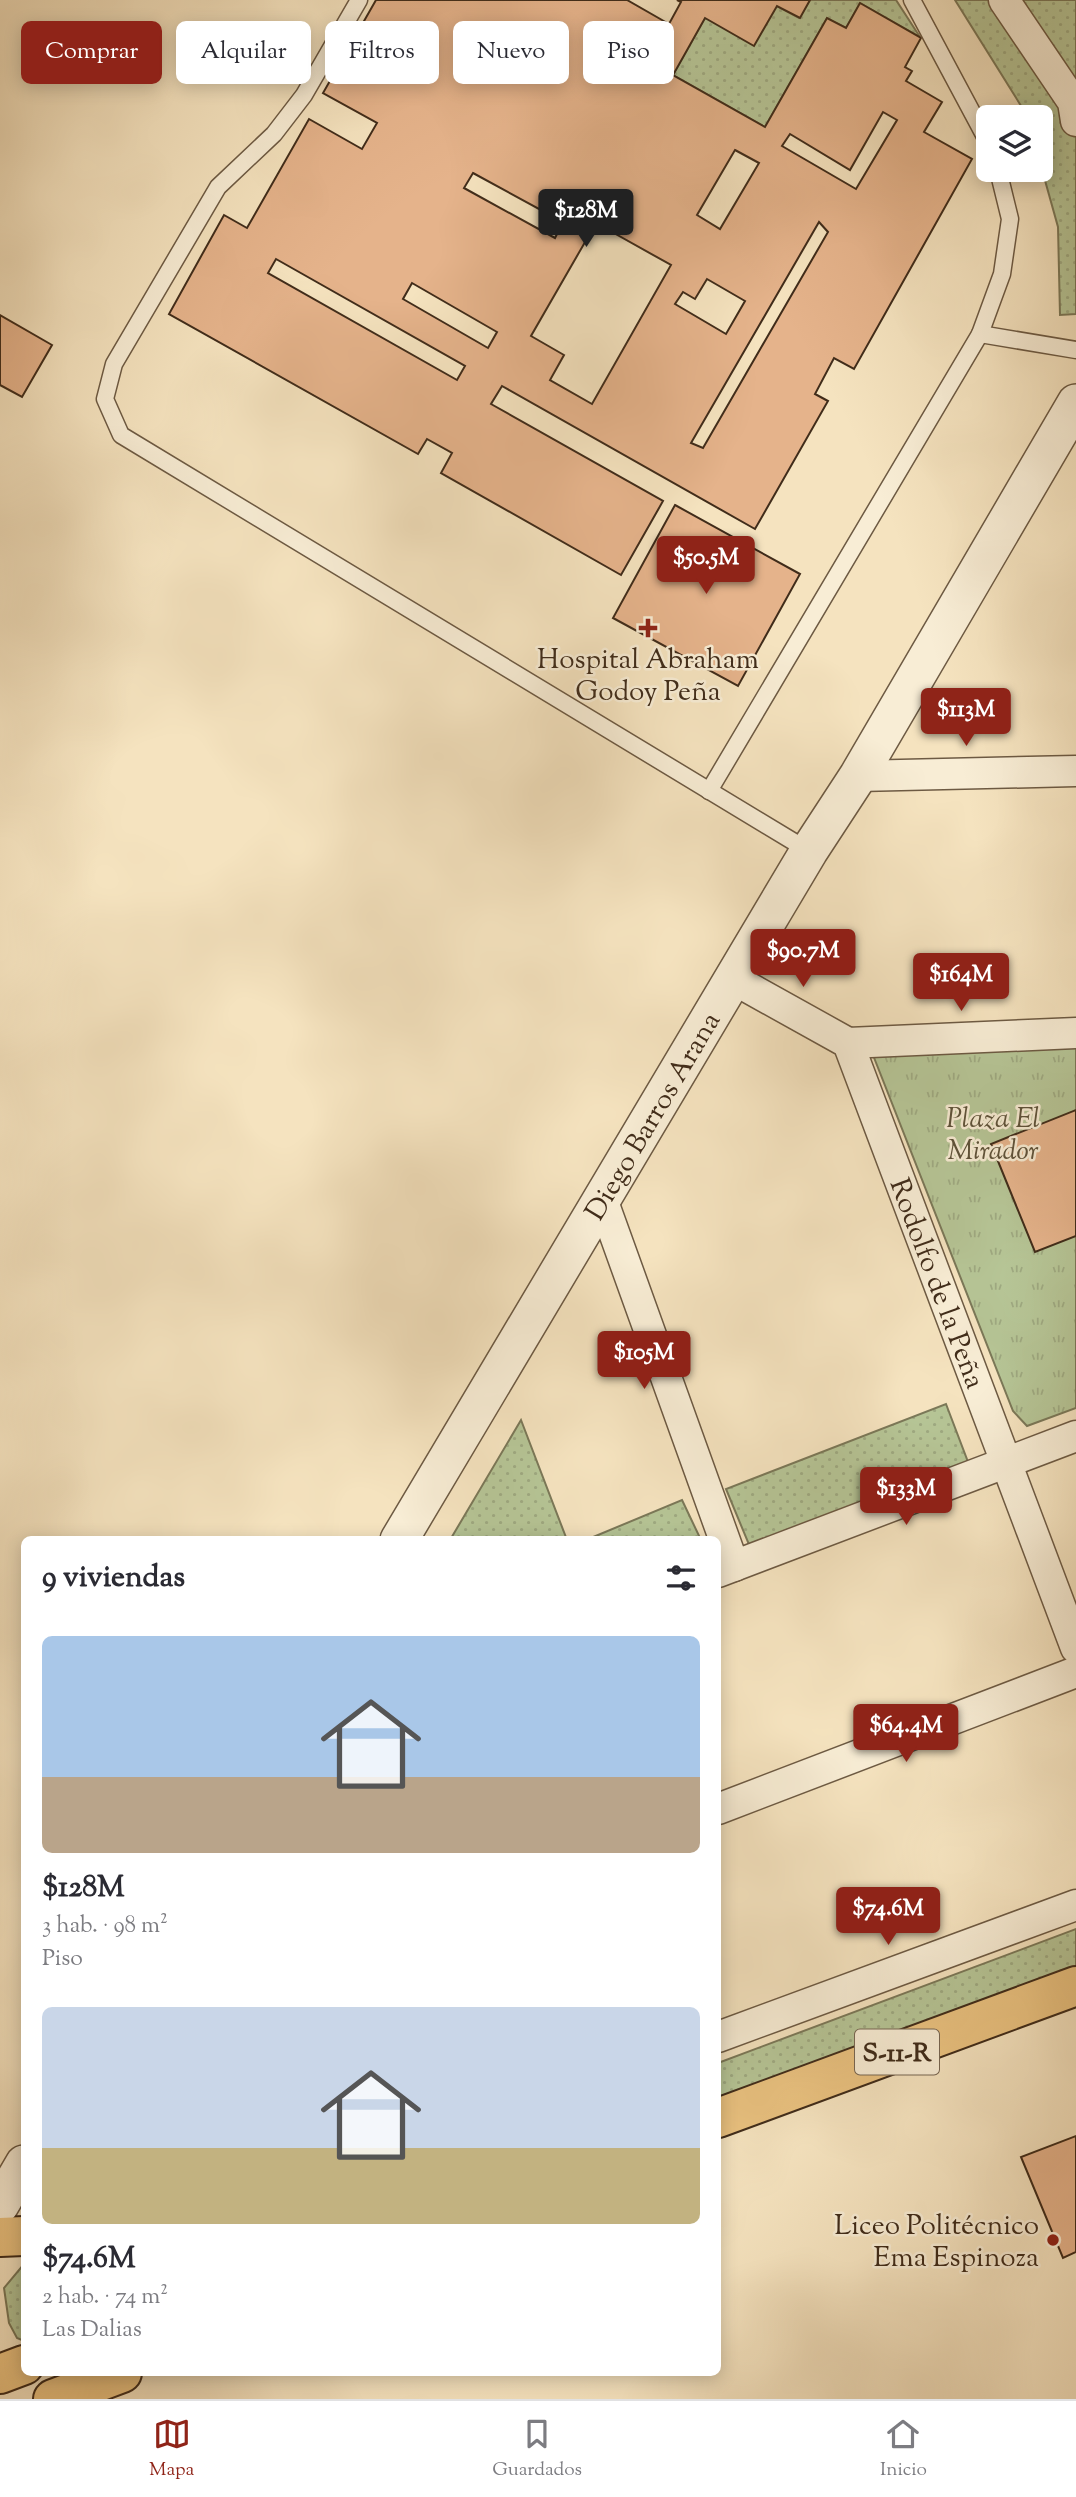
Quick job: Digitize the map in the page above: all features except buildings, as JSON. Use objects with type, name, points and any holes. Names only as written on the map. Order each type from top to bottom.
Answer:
[{"type":"highway","name":"S-11-R","points":[[721,2117],[1076,1986]]},
{"type":"highway","points":[[0,2237],[21,2236]]},
{"type":"highway","points":[[0,2374],[21,2366]]},
{"type":"highway","points":[[53,2399],[114,2376]]},
{"type":"street","points":[[1004,0],[1073,102],[1076,121]]},
{"type":"street","name":"Diego Barros Arana","points":[[401,1536],[809,851],[858,776],[1076,403]]},
{"type":"street","points":[[858,776],[1076,771]]},
{"type":"street","points":[[733,979],[848,1043],[1076,1033]]},
{"type":"street","name":"Rodolfo de la Peña","points":[[848,1043],[1076,1648]]},
{"type":"street","points":[[602,1199],[715,1536]]},
{"type":"street","points":[[726,1569],[1076,1436]]},
{"type":"street","points":[[721,1808],[1076,1672]]},
{"type":"street","points":[[721,2036],[1076,1905]]},
{"type":"street","points":[[0,2205],[21,2169]]},
{"type":"lane","points":[[359,0],[304,95],[274,135],[218,187],[114,364],[105,399],[121,435],[809,851]]},
{"type":"lane","points":[[912,0],[976,120]]},
{"type":"lane","points":[[709,791],[980,334],[1002,274],[1010,219],[1001,182]]},
{"type":"lane","points":[[980,334],[1076,350]]},
{"type":"green space","points":[[810,0],[896,0],[920,37],[860,3],[846,28],[827,18],[765,127],[674,76],[705,18],[777,6],[799,18]]},
{"type":"green space","points":[[955,0],[1076,0],[1076,314],[1060,315],[1058,227],[1045,182],[1053,182],[1053,105],[1021,105]]},
{"type":"green space","name":"Plaza El Mirador","points":[[1076,1047],[1076,1408],[1027,1426],[1013,1411],[873,1055]]},
{"type":"green space","points":[[946,1404],[968,1462],[750,1547],[726,1489]]},
{"type":"green space","points":[[521,1420],[565,1536],[452,1536]]},
{"type":"green space","points":[[682,1500],[699,1536],[596,1536]]},
{"type":"green space","points":[[1076,1929],[1076,1966],[721,2098],[721,2062]]},
{"type":"green space","points":[[21,2268],[21,2340],[17,2338],[9,2323],[4,2288]]},
{"type":"place","name":"Hospital Abraham Godoy Peña","points":[[648,628]]},
{"type":"place","name":"Liceo Politécnico Ema Espinoza","points":[[1053,2240]]}]
